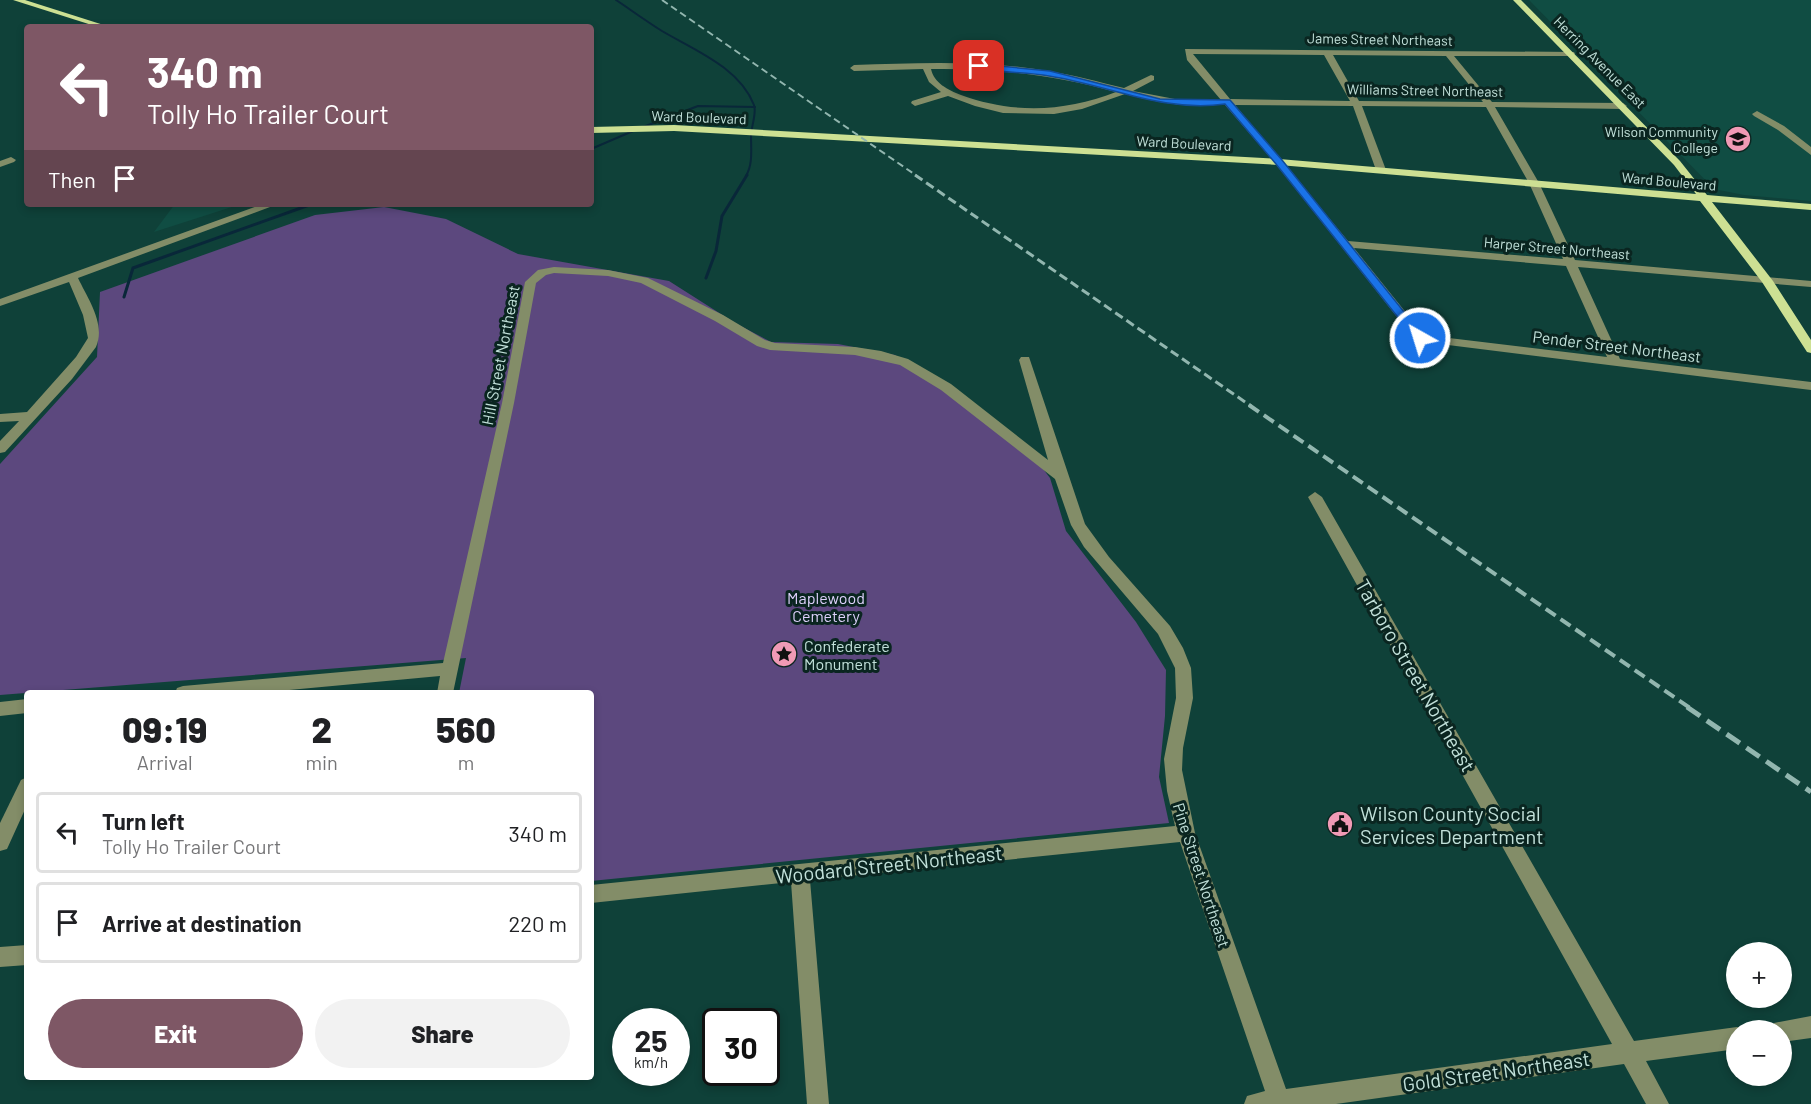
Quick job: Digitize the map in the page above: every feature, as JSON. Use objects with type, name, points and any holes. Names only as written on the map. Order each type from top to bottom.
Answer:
[{"type":"main road","points":[[17,0],[96,24]]},
{"type":"main road","name":"Herring Avenue East","points":[[1517,0],[1677,163],[1767,281],[1811,348]]},
{"type":"main road","points":[[594,120],[674,128]]},
{"type":"main road","name":"Ward Boulevard","points":[[594,130],[674,128],[903,139],[1279,162],[1811,207]]},
{"type":"street","name":"James Street Northeast","points":[[1227,102],[1190,58],[1188,51],[1571,54]]},
{"type":"street","points":[[1327,52],[1356,103],[1381,170]]},
{"type":"street","points":[[1448,53],[1489,104],[1534,183],[1615,362]]},
{"type":"street","points":[[927,66],[926,72],[932,80],[948,93],[980,106],[1002,111],[1025,112],[1083,107],[1127,92],[1151,78]]},
{"type":"street","name":"Williams Street Northeast","points":[[854,68],[964,66],[1073,78],[1160,101],[1181,103],[1623,106]]},
{"type":"street","points":[[915,103],[948,93]]},
{"type":"street","points":[[1227,102],[1279,162],[1344,244]]},
{"type":"street","points":[[1757,114],[1781,128],[1811,152]]},
{"type":"street","points":[[0,164],[11,160]]},
{"type":"street","points":[[0,303],[265,207]]},
{"type":"street","name":"Harper Street Northeast","points":[[1344,244],[1811,284]]},
{"type":"street","name":"Pender Street Northeast","points":[[1344,244],[1420,338],[1811,386]]},
{"type":"street","name":"Hill Street Northeast","points":[[446,690],[508,403],[531,282],[542,272],[554,270],[629,276],[658,286],[768,345],[797,350],[855,351],[904,362],[946,387],[1060,476]]},
{"type":"street","points":[[0,448],[93,343],[94,336],[89,319],[72,277]]},
{"type":"street","name":"Pine Street Northeast","points":[[1025,360],[1060,476],[1078,525],[1090,543],[1169,636],[1184,669],[1186,689],[1184,713],[1174,746],[1174,789],[1186,833],[1280,1102]]},
{"type":"street","points":[[0,418],[30,416]]},
{"type":"street","name":"Tarboro Street Northeast","points":[[1315,497],[1658,1104]]},
{"type":"street","points":[[216,690],[450,669]]},
{"type":"street","points":[[0,709],[24,706]]},
{"type":"street","points":[[0,843],[24,791]]},
{"type":"street","name":"Woodard Street Northeast","points":[[594,894],[1186,833]]},
{"type":"street","points":[[801,873],[818,1104]]},
{"type":"street","points":[[0,957],[24,955]]},
{"type":"street","points":[[1792,1030],[1811,1027]]},
{"type":"street","name":"Gold Street Northeast","points":[[1256,1104],[1726,1040]]},
{"type":"shaded area","name":"Wilson Community College","points":[[1529,0],[1811,0],[1811,201],[1744,195],[1714,189]]},
{"type":"shaded area","points":[[173,207],[232,207],[154,232]]},
{"type":"green space","name":"Maplewood Cemetery","points":[[384,207],[446,219],[518,254],[669,281],[735,323],[771,342],[838,344],[895,355],[1024,444],[1050,478],[1066,531],[1136,622],[1166,670],[1165,716],[1159,777],[1169,823],[594,881],[594,690],[460,690],[466,658],[63,690],[24,690],[24,693],[0,695],[0,464],[97,357],[100,292],[315,215]]},
{"type":"waterway","points":[[616,0],[727,70],[747,92],[754,107]]},
{"type":"waterway","points":[[643,127],[698,106],[754,107]]},
{"type":"waterway","points":[[746,176],[751,162],[754,107]]},
{"type":"waterway","points":[[594,148],[633,131]]},
{"type":"waterway","points":[[706,278],[716,251],[722,216],[747,175]]},
{"type":"waterway","points":[[124,297],[133,268],[304,207]]},
{"type":"railway","points":[[662,0],[917,176]]},
{"type":"railway","points":[[915,175],[1251,406]]},
{"type":"railway","points":[[1249,405],[1690,708]]},
{"type":"railway","points":[[1687,707],[1811,792]]},
{"type":"place","name":"Wilson Community College","points":[[1738,139]]},
{"type":"place","name":"Confederate Monument","points":[[784,654]]},
{"type":"place","name":"Wilson County Social Services Department","points":[[1340,824]]},
{"type":"route","points":[[979,66],[1050,73],[1160,101],[1213,104],[1227,102],[1279,162],[1420,338]]}]
